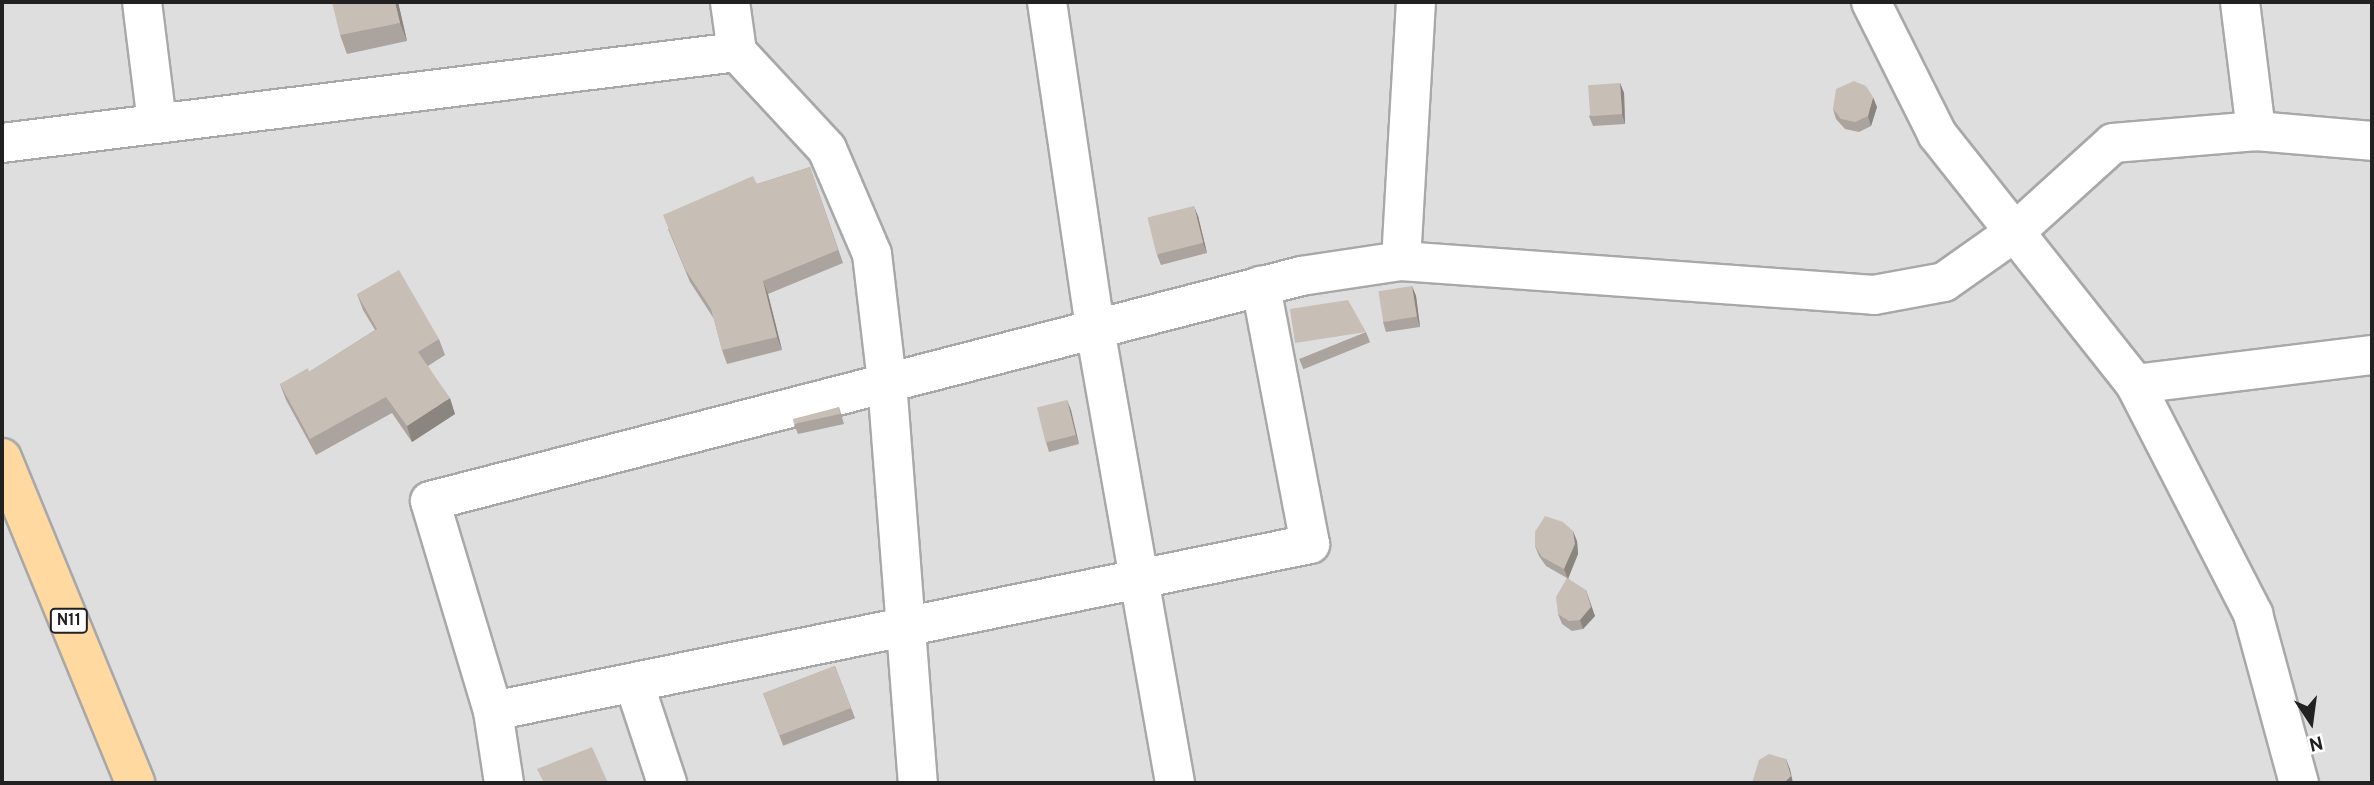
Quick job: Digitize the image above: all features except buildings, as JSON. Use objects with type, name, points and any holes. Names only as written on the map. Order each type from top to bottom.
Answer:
[{"type":"main road","name":"N11","points":[[2,458],[135,783]]},
{"type":"street","points":[[142,2],[157,123]]},
{"type":"street","points":[[730,2],[737,52],[827,149],[872,254],[887,382],[918,783]]},
{"type":"street","points":[[1047,2],[1095,329],[1175,783]]},
{"type":"street","points":[[1401,261],[1416,2]]},
{"type":"street","points":[[1871,2],[1937,134],[2136,384],[2253,614],[2299,783]]},
{"type":"street","points":[[2240,2],[2256,131]]},
{"type":"street","points":[[2,143],[737,52]]},
{"type":"street","points":[[504,783],[493,711],[430,501],[1261,286],[1401,261],[1874,295],[1944,282],[2015,232],[2113,143],[2256,131],[2372,141]]},
{"type":"street","points":[[493,711],[1310,544],[1261,286]]},
{"type":"street","points":[[2136,384],[2372,355]]},
{"type":"street","points":[[634,683],[667,783]]},
{"type":"shaded area","points":[[2,2],[2372,2],[2372,783],[2,783]]}]
